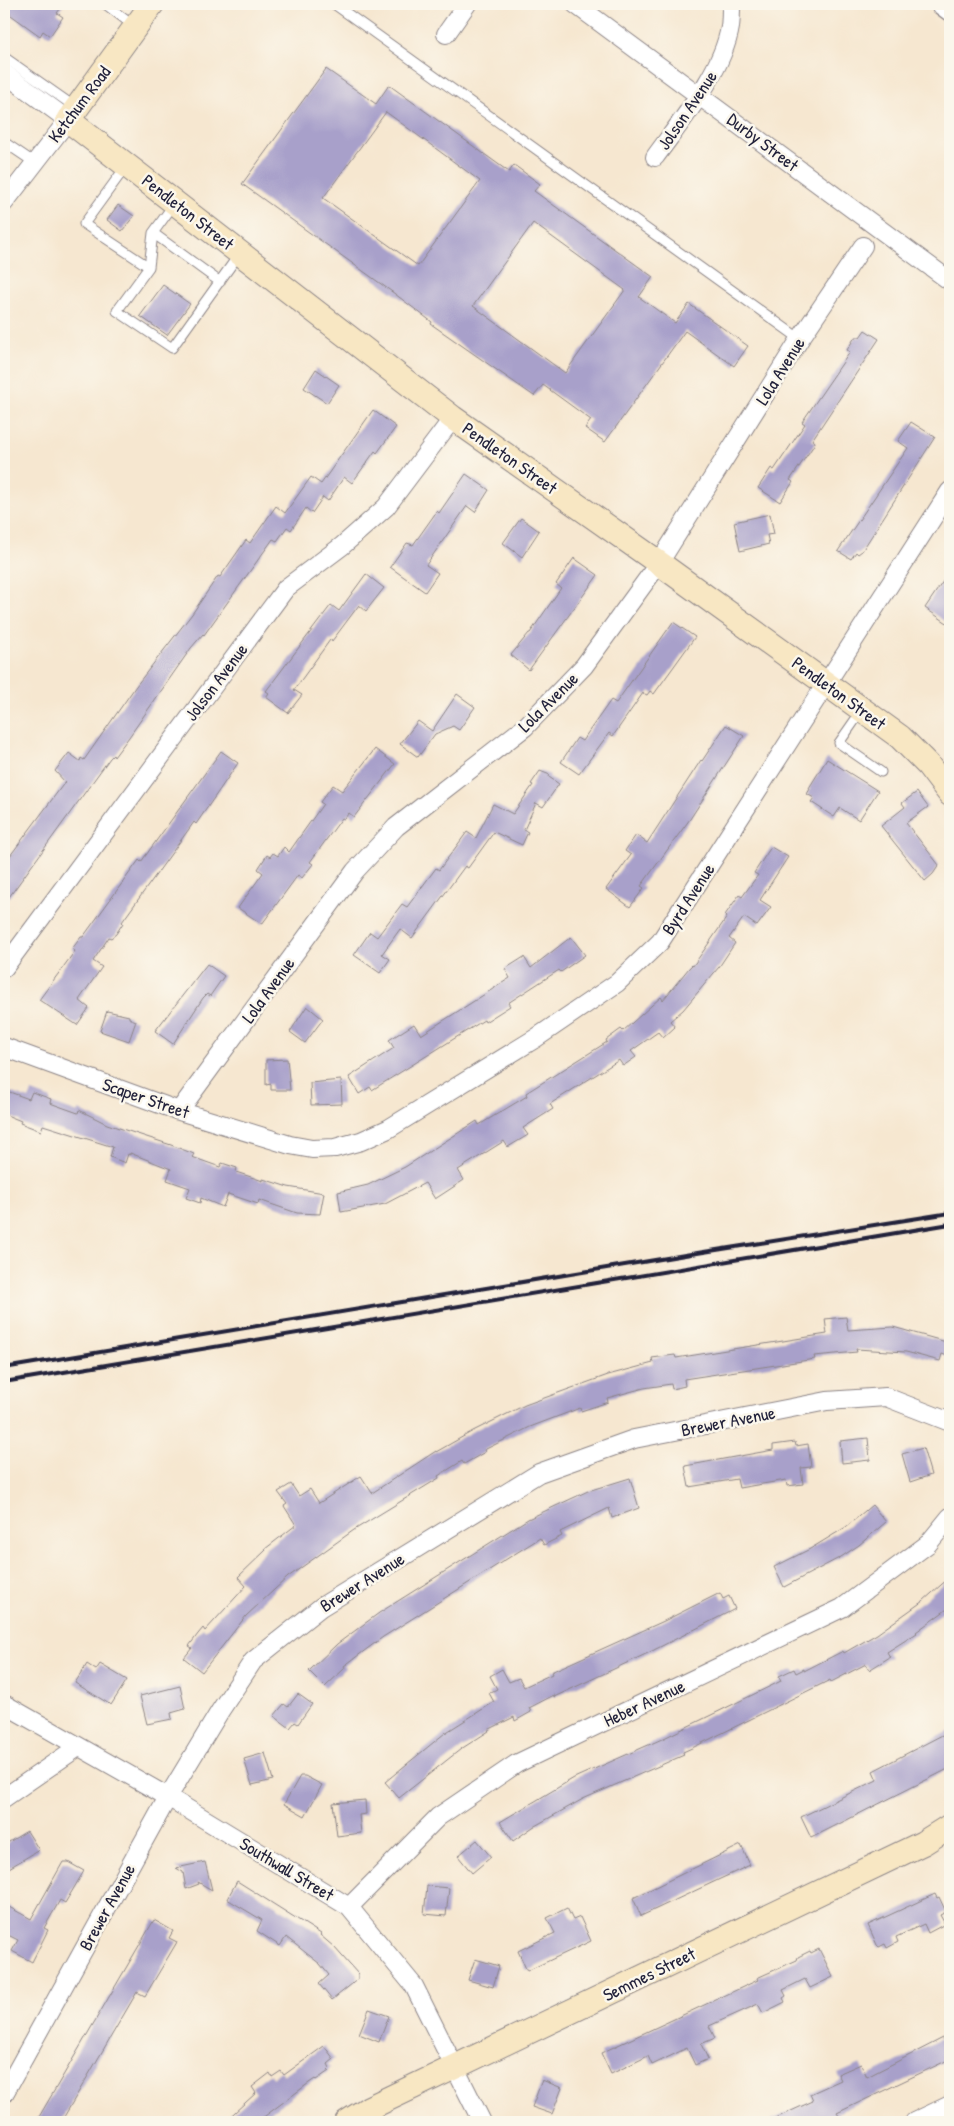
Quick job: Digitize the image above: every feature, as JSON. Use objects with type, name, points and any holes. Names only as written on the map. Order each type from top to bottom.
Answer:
[{"type":"main road","name":"Ketchum Road","points":[[72,114],[152,4]]},
{"type":"main road","name":"Pendleton Street","points":[[72,114],[127,165],[453,418],[659,563],[900,737],[928,765],[950,794]]},
{"type":"main road","name":"Semmes Street","points":[[347,2122],[369,2108],[923,1842],[950,1826]]},
{"type":"street","points":[[446,34],[467,4]]},
{"type":"street","name":"Durby Street","points":[[575,4],[700,94],[950,281]]},
{"type":"street","name":"Jolson Avenue","points":[[655,157],[700,94],[718,64],[730,28],[731,4]]},
{"type":"street","points":[[942,4],[950,10]]},
{"type":"street","points":[[4,73],[72,114]]},
{"type":"street","name":"Ketchum Road","points":[[5,198],[35,163],[72,114]]},
{"type":"street","name":"Lola Avenue","points":[[179,1111],[355,871],[396,827],[525,727],[584,666],[659,563],[800,339],[863,246]]},
{"type":"street","name":"Jolson Avenue","points":[[4,968],[286,588],[342,546],[386,507],[453,418]]},
{"type":"street","name":"Byrd Avenue","points":[[290,1144],[312,1149],[335,1148],[361,1141],[388,1129],[536,1038],[617,983],[660,942],[950,491]]},
{"type":"street","name":"Scaper Street","points":[[4,1047],[179,1111],[290,1144]]},
{"type":"street","name":"Brewer Avenue","points":[[4,2094],[168,1797],[220,1711],[253,1662],[321,1607],[539,1473],[634,1439],[827,1401],[886,1397],[950,1422]]},
{"type":"street","name":"Heber Avenue","points":[[350,1907],[438,1817],[516,1764],[842,1608],[928,1544],[950,1517]]},
{"type":"street","name":"Southwall Street","points":[[4,1704],[168,1797],[350,1907],[414,1986],[482,2122]]},
{"type":"street","points":[[4,1798],[78,1747]]},
{"type":"street","points":[[914,2122],[950,2105]]},
{"type":"lane","points":[[105,4],[135,28]]},
{"type":"lane","points":[[334,4],[800,339]]},
{"type":"lane","points":[[4,57],[72,114]]},
{"type":"lane","points":[[4,142],[35,163]]},
{"type":"lane","points":[[127,165],[84,224],[149,267]]},
{"type":"lane","points":[[175,202],[153,233],[149,267],[116,311],[172,348],[241,253]]},
{"type":"lane","points":[[153,233],[220,282]]},
{"type":"lane","points":[[862,710],[839,743],[881,772]]},
{"type":"building","points":[[4,4],[64,4],[57,13],[63,17],[50,36],[43,31],[40,36],[4,10]]},
{"type":"building","points":[[326,69],[376,104],[389,85],[509,172],[514,165],[540,184],[534,191],[653,277],[639,297],[675,323],[689,304],[748,346],[734,366],[685,331],[605,442],[585,428],[591,420],[543,385],[534,396],[431,324],[432,322],[395,294],[242,184]],"holes":[[[386,112],[480,181],[418,266],[323,198]],[[533,223],[625,290],[565,373],[473,306]]]},
{"type":"building","points":[[118,205],[134,216],[122,231],[107,220]]},
{"type":"building","points":[[163,285],[190,304],[167,335],[140,316]]},
{"type":"building","points":[[865,330],[879,339],[812,440],[815,442],[814,445],[790,480],[793,482],[780,502],[758,488],[771,468],[774,470],[805,424],[802,422],[850,352],[847,350],[855,337],[860,337]]},
{"type":"building","points":[[316,369],[339,385],[327,403],[304,388]]},
{"type":"building","points":[[373,410],[396,427],[377,453],[375,451],[352,483],[344,477],[328,501],[323,497],[312,513],[306,508],[291,530],[287,527],[277,541],[273,539],[204,635],[191,648],[129,737],[114,757],[113,755],[110,758],[4,904],[4,864],[65,782],[55,771],[69,753],[80,761],[81,758],[84,760],[136,686],[246,540],[250,543],[276,506],[285,513],[311,477],[321,484]]},
{"type":"building","points":[[911,422],[935,437],[862,551],[858,554],[856,552],[851,559],[838,551],[908,448],[898,441]]},
{"type":"building","points":[[466,474],[489,490],[475,512],[467,506],[426,565],[438,573],[425,592],[390,567],[407,543],[413,545],[437,511],[439,513]]},
{"type":"building","points":[[770,514],[774,534],[767,535],[769,544],[740,551],[734,522]]},
{"type":"building","points":[[521,518],[539,531],[522,557],[503,543]]},
{"type":"building","points":[[574,558],[598,575],[529,670],[511,655],[530,633],[561,588],[556,584]]},
{"type":"building","points":[[950,571],[950,625],[925,608]]},
{"type":"building","points":[[366,574],[384,588],[366,611],[359,605],[332,641],[330,640],[294,690],[302,695],[288,713],[266,697],[269,693],[266,691],[331,605],[339,611]]},
{"type":"building","points":[[673,622],[695,637],[654,694],[650,691],[647,695],[643,693],[613,736],[609,733],[579,774],[561,762],[577,738],[582,741],[611,700],[616,703]]},
{"type":"building","points":[[457,694],[475,707],[459,730],[453,726],[435,734],[418,757],[400,744],[418,721],[432,731]]},
{"type":"building","points":[[726,725],[744,736],[690,819],[641,886],[644,888],[630,907],[606,889],[631,855],[625,851],[636,835],[647,843]]},
{"type":"building","points":[[375,749],[395,764],[354,817],[349,813],[344,819],[342,818],[310,862],[313,864],[302,878],[298,875],[262,924],[238,908],[263,873],[258,869],[267,855],[270,857],[273,853],[278,856],[284,847],[289,852],[323,804],[320,802],[333,785],[342,791]]},
{"type":"building","points":[[221,751],[238,763],[196,824],[194,822],[122,922],[116,934],[111,938],[109,937],[93,961],[102,967],[79,1000],[89,1008],[77,1025],[39,1000],[75,951],[72,949],[83,937],[139,860],[141,862]]},
{"type":"building","points":[[827,759],[878,791],[859,820],[840,808],[834,817],[811,802],[814,798],[807,794],[809,788]]},
{"type":"building","points":[[540,771],[550,775],[549,777],[559,784],[543,807],[536,803],[524,830],[528,832],[522,845],[494,832],[468,868],[465,866],[412,938],[400,929],[382,954],[390,959],[380,973],[354,955],[370,932],[377,937],[402,904],[407,907],[436,868],[439,870],[467,832],[476,838],[493,804],[513,814],[533,785],[531,784]]},
{"type":"building","points":[[917,792],[928,807],[906,823],[939,865],[925,881],[881,826],[905,807],[902,803]]},
{"type":"building","points":[[771,847],[788,857],[760,900],[771,907],[757,926],[744,917],[729,938],[735,943],[719,967],[683,1010],[670,1021],[675,1027],[663,1038],[658,1032],[631,1051],[636,1057],[623,1066],[619,1060],[550,1104],[553,1109],[523,1128],[528,1135],[508,1147],[504,1141],[458,1170],[464,1180],[435,1199],[425,1183],[385,1204],[341,1212],[338,1192],[368,1185],[405,1167],[477,1121],[479,1125],[527,1096],[526,1093],[607,1042],[606,1040],[621,1029],[623,1031],[661,997],[663,1000],[689,968],[693,966],[727,917],[725,915],[739,895],[742,897],[758,875],[754,873]]},
{"type":"building","points":[[571,937],[585,955],[561,972],[559,970],[508,1003],[510,1006],[485,1022],[484,1020],[372,1090],[370,1087],[359,1094],[349,1077],[394,1048],[389,1040],[414,1024],[421,1035],[510,978],[505,969],[524,957],[531,968]]},
{"type":"building","points":[[207,964],[224,976],[210,996],[207,994],[203,998],[173,1044],[155,1031]]},
{"type":"building","points":[[307,1006],[323,1019],[305,1043],[290,1032]]},
{"type":"building","points":[[107,1011],[129,1016],[129,1018],[136,1021],[129,1041],[100,1031]]},
{"type":"building","points":[[287,1059],[290,1090],[271,1090],[271,1084],[266,1085],[266,1060]]},
{"type":"building","points":[[341,1080],[342,1104],[311,1105],[310,1083]]},
{"type":"building","points":[[4,1090],[29,1099],[32,1092],[51,1099],[50,1103],[78,1113],[79,1110],[107,1124],[194,1154],[192,1157],[220,1167],[222,1163],[237,1168],[236,1172],[263,1181],[263,1179],[288,1187],[324,1193],[320,1214],[297,1213],[259,1200],[258,1204],[228,1194],[223,1207],[201,1198],[200,1203],[186,1198],[190,1188],[167,1180],[171,1169],[130,1153],[125,1163],[110,1157],[113,1147],[43,1125],[41,1131],[4,1114]]},
{"type":"building","points":[[846,1317],[848,1330],[893,1327],[950,1343],[950,1357],[942,1354],[940,1361],[906,1352],[856,1349],[857,1352],[814,1356],[815,1359],[684,1379],[685,1386],[672,1389],[671,1384],[644,1388],[607,1398],[608,1402],[581,1411],[580,1408],[530,1427],[484,1450],[485,1452],[464,1464],[462,1461],[438,1476],[439,1478],[354,1530],[288,1577],[246,1616],[202,1672],[184,1658],[192,1648],[189,1646],[203,1628],[205,1631],[246,1586],[238,1577],[265,1549],[296,1525],[284,1506],[287,1504],[278,1492],[291,1484],[299,1496],[310,1489],[319,1503],[361,1476],[372,1493],[436,1451],[525,1405],[608,1375],[653,1363],[652,1358],[675,1355],[676,1358],[827,1334],[825,1319]]},
{"type":"building","points":[[868,1438],[870,1460],[842,1463],[840,1441]]},
{"type":"building","points":[[795,1442],[796,1446],[808,1444],[811,1467],[801,1468],[803,1484],[787,1486],[786,1480],[739,1488],[737,1479],[689,1487],[685,1466],[773,1450],[773,1445]]},
{"type":"building","points":[[923,1448],[931,1475],[910,1482],[902,1454]]},
{"type":"building","points":[[630,1478],[639,1508],[612,1518],[609,1508],[560,1532],[562,1536],[544,1545],[540,1538],[383,1637],[344,1666],[345,1668],[325,1687],[309,1671],[337,1644],[379,1613],[528,1519],[588,1491]]},
{"type":"building","points":[[872,1505],[886,1522],[859,1545],[841,1557],[784,1587],[774,1567],[810,1549],[846,1527]]},
{"type":"building","points":[[950,1577],[950,1607],[917,1633],[887,1652],[890,1657],[869,1670],[866,1664],[831,1682],[830,1680],[683,1752],[684,1755],[583,1799],[533,1827],[513,1841],[500,1822],[574,1778],[662,1739],[781,1681],[779,1676],[794,1669],[796,1673],[804,1669],[804,1671],[843,1651],[844,1653],[877,1634],[923,1601]]},
{"type":"building","points":[[720,1593],[723,1599],[729,1596],[735,1609],[648,1653],[554,1697],[554,1695],[529,1708],[531,1712],[515,1721],[514,1717],[488,1730],[399,1798],[385,1782],[445,1733],[494,1702],[489,1693],[497,1689],[490,1676],[502,1669],[509,1682],[519,1678],[524,1687],[552,1674],[551,1672],[664,1621]]},
{"type":"building","points":[[87,1664],[96,1670],[100,1664],[127,1680],[111,1705],[75,1683]]},
{"type":"building","points":[[180,1686],[185,1709],[171,1713],[172,1719],[147,1724],[140,1696]]},
{"type":"building","points":[[298,1694],[312,1704],[298,1724],[295,1722],[290,1728],[274,1716],[284,1704],[288,1707]]},
{"type":"building","points":[[950,1731],[950,1768],[811,1838],[801,1817],[877,1780],[873,1771]]},
{"type":"building","points":[[265,1753],[273,1780],[252,1785],[244,1759]]},
{"type":"building","points":[[300,1776],[305,1776],[322,1785],[305,1816],[284,1804]]},
{"type":"building","points":[[365,1800],[366,1814],[359,1815],[361,1833],[337,1836],[333,1803]]},
{"type":"building","points":[[27,1831],[39,1850],[4,1871],[4,1845]]},
{"type":"building","points":[[477,1840],[491,1857],[472,1873],[458,1856]]},
{"type":"building","points":[[741,1845],[750,1865],[641,1916],[633,1898]]},
{"type":"building","points":[[63,1862],[68,1862],[84,1871],[65,1903],[60,1900],[44,1928],[48,1930],[32,1962],[12,1951],[18,1940],[4,1933],[4,1917],[9,1907],[31,1919]]},
{"type":"building","points":[[205,1862],[212,1890],[198,1882],[199,1884],[186,1889],[183,1872],[176,1868]]},
{"type":"building","points":[[237,1881],[321,1934],[358,1974],[358,1979],[332,2000],[319,1984],[329,1975],[320,1964],[286,1937],[280,1946],[257,1931],[262,1920],[227,1899]]},
{"type":"building","points":[[427,1886],[449,1888],[446,1916],[424,1914]]},
{"type":"building","points":[[935,1894],[937,1898],[939,1897],[946,1912],[940,1915],[945,1924],[928,1933],[924,1924],[896,1937],[898,1942],[887,1948],[885,1944],[879,1947],[877,1945],[868,1925]]},
{"type":"building","points":[[567,1908],[573,1920],[580,1917],[591,1941],[527,1971],[518,1951],[555,1933],[547,1918]]},
{"type":"building","points":[[154,1920],[173,1931],[169,1938],[177,1942],[145,1996],[137,1992],[61,2122],[36,2122]]},
{"type":"building","points":[[819,1949],[833,1977],[810,1988],[805,1979],[783,1990],[786,1996],[783,1998],[785,2002],[763,2013],[758,2004],[709,2026],[715,2038],[701,2044],[708,2059],[695,2065],[687,2048],[652,2065],[648,2056],[611,2074],[601,2053],[758,1980],[757,1978],[797,1960],[798,1957],[810,1951],[811,1953]]},
{"type":"building","points":[[475,1959],[499,1966],[493,1987],[468,1980]]},
{"type":"building","points":[[369,2009],[389,2016],[379,2042],[359,2034]]},
{"type":"building","points":[[945,2037],[950,2048],[950,2059],[837,2113],[839,2116],[824,2122],[767,2122],[813,2101],[810,2094],[841,2080],[838,2074],[861,2064],[867,2077]]},
{"type":"building","points":[[324,2046],[334,2059],[328,2064],[329,2071],[309,2083],[257,2122],[224,2122],[256,2093],[252,2087],[270,2073],[272,2077],[281,2071],[284,2075]]},
{"type":"building","points":[[542,2080],[562,2088],[552,2114],[532,2107]]},
{"type":"railway","points":[[4,1368],[950,1213]]},
{"type":"railway","points":[[4,1382],[950,1224]]}]
